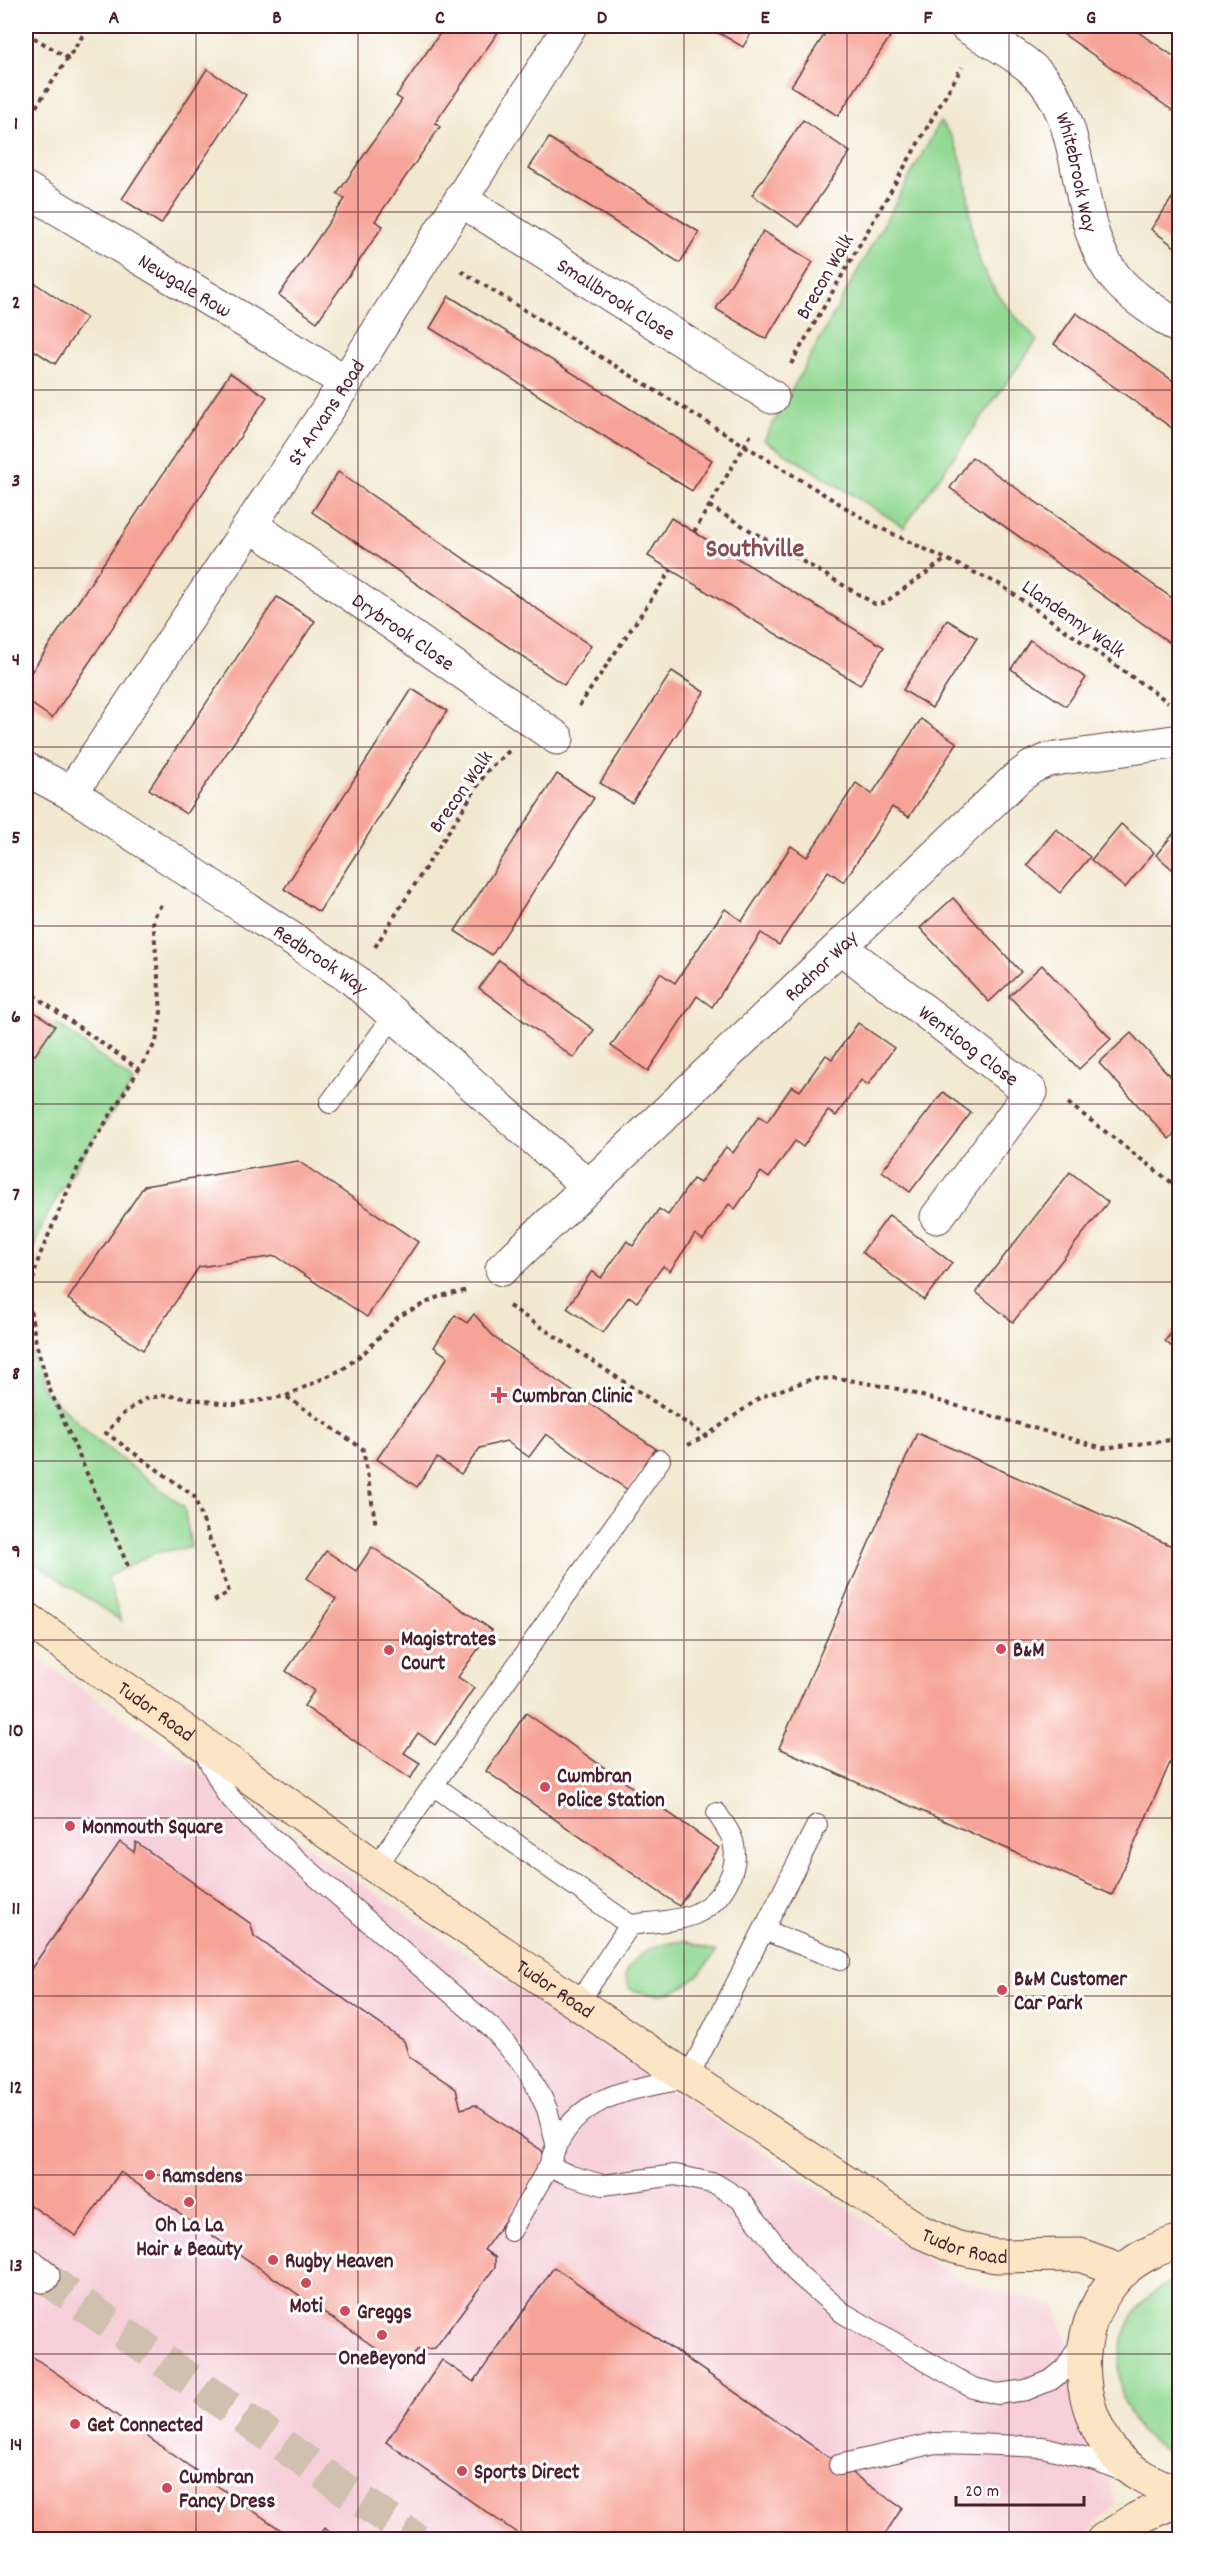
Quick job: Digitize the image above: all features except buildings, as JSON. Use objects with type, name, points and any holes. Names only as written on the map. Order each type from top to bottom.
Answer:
[{"type":"street","name":"St Arvans Road","points":[[71,793],[346,382],[570,26]]},
{"type":"street","name":"Whitebrook Way","points":[[973,30],[1029,65],[1053,93],[1063,115],[1096,243],[1105,263],[1130,292],[1179,328]]},
{"type":"street","name":"Newgale Row","points":[[26,189],[346,382]]},
{"type":"street","name":"Smallbrook Close","points":[[461,200],[772,397]]},
{"type":"street","name":"Drybrook Close","points":[[250,525],[557,738]]},
{"type":"street","name":"Radnor Way","points":[[491,1278],[1032,767],[1066,757],[1179,741]]},
{"type":"street","name":"Redbrook Way","points":[[26,770],[71,793],[354,980],[588,1186]]},
{"type":"street","name":"Wentloog Close","points":[[840,946],[1031,1092],[937,1217]]},
{"type":"street","name":"Tudor Road","points":[[26,1619],[376,1867],[886,2211],[921,2232],[955,2247],[995,2256],[1080,2255],[1124,2271]]},
{"type":"street","points":[[1179,2229],[1166,2246],[1124,2271],[1100,2301],[1086,2336],[1082,2376],[1091,2416],[1112,2451],[1145,2480],[1179,2494]]},
{"type":"street","points":[[1103,2540],[1138,2518],[1179,2499]]},
{"type":"lane","points":[[330,1103],[395,1014]]},
{"type":"lane","points":[[376,1867],[660,1460]]},
{"type":"lane","points":[[200,1744],[226,1793],[252,1821],[494,2030],[530,2073],[547,2109],[556,2143]]},
{"type":"lane","points":[[433,1785],[630,1925],[693,1915],[717,1899],[731,1874],[735,1852],[732,1839],[717,1813]]},
{"type":"lane","points":[[511,2231],[549,2166],[556,2143],[575,2116],[620,2092],[688,2078],[817,1825]]},
{"type":"lane","points":[[578,2003],[630,1925]]},
{"type":"lane","points":[[765,1930],[840,1960]]},
{"type":"lane","points":[[549,2166],[571,2176],[603,2185],[675,2175],[716,2184],[740,2199],[798,2274],[834,2306],[973,2388],[998,2394],[1026,2390],[1051,2380],[1065,2368],[1086,2336]]},
{"type":"lane","points":[[839,2465],[935,2444],[1043,2447],[1095,2460],[1145,2480]]},
{"type":"path","points":[[26,122],[89,26]]},
{"type":"path","name":"Brecon Walk","points":[[694,532],[772,397],[973,30]]},
{"type":"path","points":[[26,33],[68,58]]},
{"type":"path","name":"Llandenny Walk","points":[[429,252],[874,525],[999,584],[1175,705]]},
{"type":"path","points":[[709,506],[875,604],[884,603],[947,559]]},
{"type":"path","name":"Brecon Walk","points":[[354,980],[493,764],[506,752],[515,749],[545,756],[671,570]]},
{"type":"path","points":[[128,1566],[49,1388],[36,1343],[28,1298],[39,1257],[79,1165],[156,1042],[160,1028],[160,980],[153,919],[184,867]]},
{"type":"path","points":[[26,990],[140,1070]]},
{"type":"path","points":[[1031,1092],[1039,1081],[1179,1189]]},
{"type":"path","points":[[214,1601],[229,1592],[194,1496],[106,1433],[130,1409],[145,1400],[164,1395],[234,1406],[286,1396],[343,1369],[366,1351],[399,1316],[440,1296],[491,1278],[706,1436],[760,1397],[812,1379],[838,1378],[898,1389],[1103,1448],[1179,1439]]},
{"type":"path","points":[[286,1396],[363,1449],[376,1526]]},
{"type":"shaded area","points":[[26,1650],[357,1881],[870,2224],[968,2285],[1055,2305],[1116,2504],[1079,2540],[26,2539]]},
{"type":"green space","points":[[940,122],[951,136],[964,170],[975,245],[980,262],[991,284],[1005,304],[1037,340],[904,527],[764,440]]},
{"type":"green space","points":[[57,1023],[133,1082],[56,1199],[33,1249],[26,1275],[26,1068]]},
{"type":"green space","points":[[26,1331],[41,1387],[94,1438],[184,1507],[191,1547],[154,1553],[107,1577],[121,1621],[26,1557]]},
{"type":"green space","points":[[685,1941],[716,1952],[690,1982],[670,1993],[645,1993],[630,1989],[625,1975],[635,1959],[657,1946]]},
{"type":"green space","points":[[1179,2278],[1179,2458],[1147,2438],[1133,2421],[1124,2401],[1119,2359],[1123,2338],[1131,2319],[1159,2288]]},
{"type":"tunnel","points":[[43,2276],[417,2540]]},
{"type":"place","name":"Cwmbran Clinic","points":[[499,1395]]},
{"type":"place","name":"B&M","points":[[1001,1649]]},
{"type":"place","name":"Magistrates Court","points":[[389,1650]]},
{"type":"place","name":"Cwmbran Police Station","points":[[545,1787]]},
{"type":"place","name":"Monmouth Square","points":[[70,1826]]},
{"type":"place","name":"B&M Customer Car Park","points":[[1002,1990]]},
{"type":"place","name":"Ramsdens","points":[[150,2175]]},
{"type":"place","name":"Oh La La Hair & Beauty","points":[[189,2202]]},
{"type":"place","name":"Rugby Heaven","points":[[273,2260]]},
{"type":"place","name":"Moti","points":[[306,2283]]},
{"type":"place","name":"Greggs","points":[[345,2311]]},
{"type":"place","name":"OneBeyond","points":[[382,2335]]},
{"type":"place","name":"Get Connected","points":[[75,2424]]},
{"type":"place","name":"Sports Direct","points":[[462,2471]]},
{"type":"place","name":"Cwmbran Fancy Dress","points":[[167,2488]]},
{"type":"district","name":"Southville","points":[[755,547]]}]
